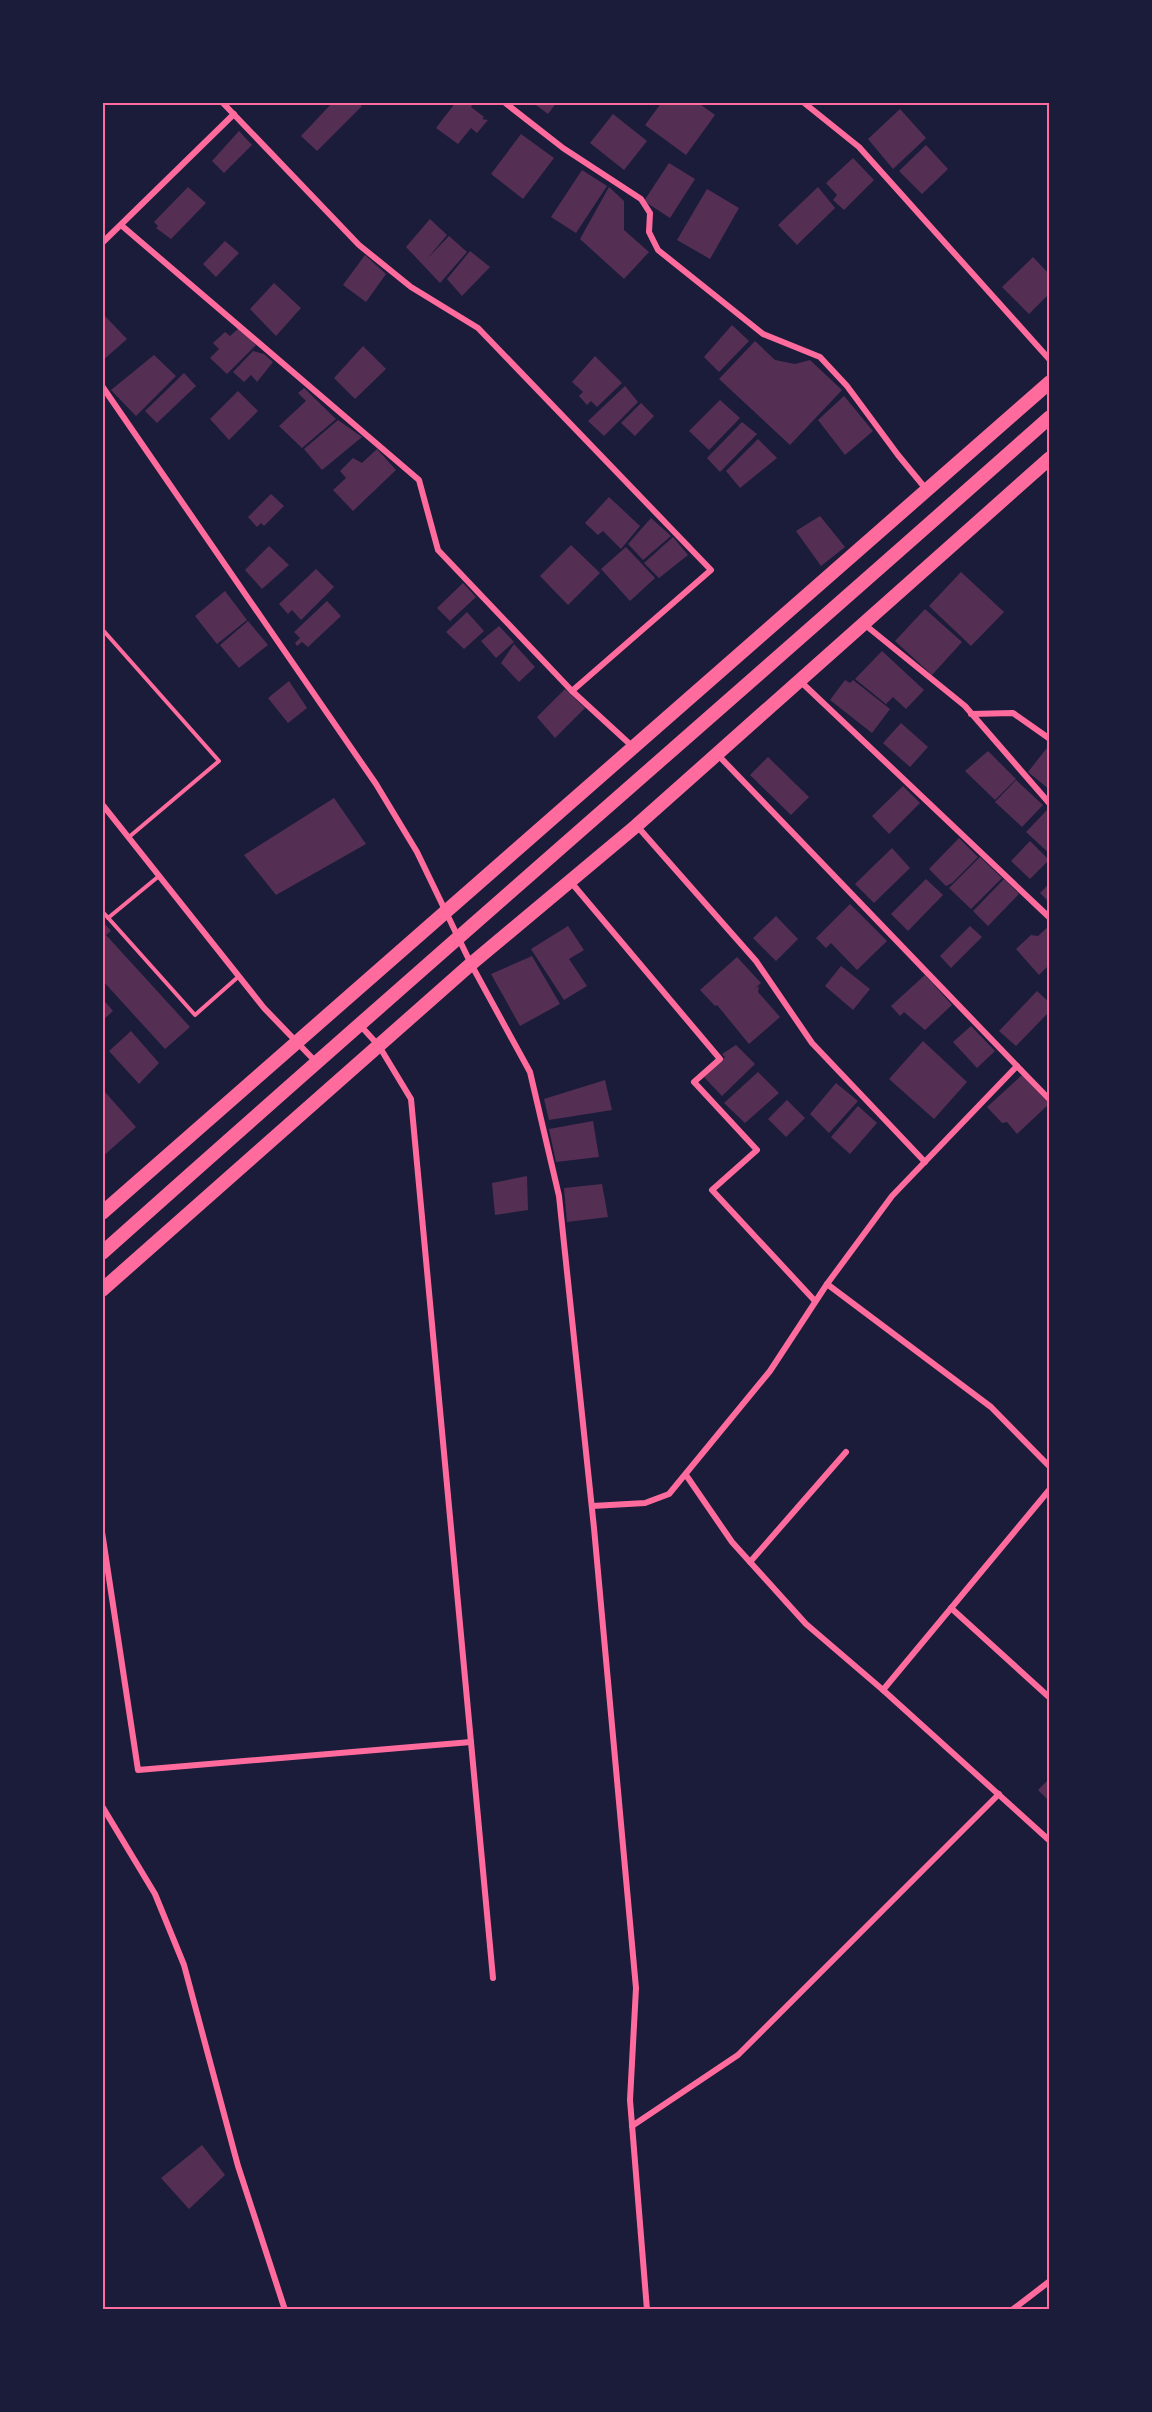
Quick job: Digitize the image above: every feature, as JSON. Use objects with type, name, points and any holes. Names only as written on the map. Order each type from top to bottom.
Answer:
[{"type":"highway","points":[[102,1213],[1050,382]]},
{"type":"highway","points":[[102,1253],[457,936],[751,683],[1050,417]]},
{"type":"highway","points":[[102,1290],[471,964],[636,826],[1050,459]]},
{"type":"street","points":[[222,102],[359,245],[411,287],[478,328],[711,570],[572,691]]},
{"type":"street","points":[[504,102],[563,148],[640,199],[650,213],[650,232],[658,250],[763,334],[820,357],[847,386],[926,489]]},
{"type":"street","points":[[803,102],[859,147],[1050,360]]},
{"type":"street","points":[[102,243],[234,114]]},
{"type":"street","points":[[121,225],[418,480],[438,550],[572,691],[633,747]]},
{"type":"street","points":[[102,386],[376,784],[417,852],[471,964],[530,1072],[559,1196],[591,1506],[636,1988],[630,2100],[646,2310]]},
{"type":"street","points":[[864,624],[971,714],[1050,804]]},
{"type":"street","points":[[799,680],[1050,918]]},
{"type":"street","points":[[971,714],[1013,714],[1049,735]]},
{"type":"street","points":[[717,754],[1050,1100]]},
{"type":"street","points":[[102,804],[239,976],[296,1043],[316,1062]]},
{"type":"street","points":[[636,826],[756,961],[812,1043],[925,1162]]},
{"type":"street","points":[[570,881],[720,1059],[694,1082],[757,1150],[712,1190],[815,1301]]},
{"type":"street","points":[[358,1024],[379,1046],[411,1099],[493,1978]]},
{"type":"street","points":[[591,1506],[645,1503],[669,1494],[770,1371],[815,1301],[892,1196],[1017,1066]]},
{"type":"street","points":[[827,1284],[991,1407],[1050,1467]]},
{"type":"street","points":[[750,1562],[846,1452]]},
{"type":"street","points":[[686,1475],[732,1542],[806,1624],[883,1690],[1050,1841]]},
{"type":"street","points":[[883,1690],[1050,1489]]},
{"type":"street","points":[[102,1532],[138,1770],[471,1742]]},
{"type":"street","points":[[951,1608],[1050,1698]]},
{"type":"street","points":[[632,2126],[738,2055],[999,1794]]},
{"type":"street","points":[[102,1806],[155,1894],[184,1965],[238,2166],[285,2310]]},
{"type":"street","points":[[1012,2310],[1050,2282]]},
{"type":"lane","points":[[102,629],[219,761],[129,837]]},
{"type":"lane","points":[[108,918],[159,876]]},
{"type":"lane","points":[[102,911],[195,1015],[239,976]]},
{"type":"building","points":[[333,102],[357,102],[362,106],[317,151],[301,136]]},
{"type":"building","points":[[456,102],[474,102],[471,107],[484,117],[482,119],[488,120],[477,133],[471,128],[458,144],[436,128]]},
{"type":"building","points":[[532,102],[557,102],[548,114]]},
{"type":"building","points":[[662,102],[697,102],[715,115],[686,155],[645,125]]},
{"type":"building","points":[[900,109],[926,138],[893,169],[868,139]]},
{"type":"building","points":[[613,114],[647,141],[624,170],[590,143]]},
{"type":"building","points":[[239,131],[252,145],[224,173],[212,161]]},
{"type":"building","points":[[521,134],[554,158],[523,199],[491,174]]},
{"type":"building","points":[[926,145],[948,169],[922,194],[899,171]]},
{"type":"building","points":[[853,158],[874,180],[844,210],[833,200],[837,195],[826,183]]},
{"type":"building","points":[[669,163],[695,179],[670,218],[644,201]]},
{"type":"building","points":[[582,170],[607,186],[576,233],[551,217]]},
{"type":"building","points":[[188,187],[206,203],[171,239],[156,228],[158,226],[154,222]]},
{"type":"building","points":[[609,187],[624,201],[624,230],[649,252],[624,279],[580,239]]},
{"type":"building","points":[[818,187],[835,208],[797,245],[778,225]]},
{"type":"building","points":[[707,189],[739,208],[710,259],[677,240]]},
{"type":"building","points":[[430,219],[447,235],[427,259],[449,236],[467,252],[440,283],[406,247]]},
{"type":"building","points":[[225,241],[239,253],[216,277],[203,264]]},
{"type":"building","points":[[470,251],[490,267],[462,296],[447,279]]},
{"type":"building","points":[[365,255],[386,274],[366,302],[343,285]]},
{"type":"building","points":[[1033,257],[1050,275],[1050,293],[1029,314],[1002,287]]},
{"type":"building","points":[[274,283],[301,308],[276,336],[250,309]]},
{"type":"building","points":[[102,313],[127,339],[102,361]]},
{"type":"building","points":[[732,325],[749,341],[719,372],[704,357]]},
{"type":"building","points":[[239,328],[256,345],[227,374],[210,358],[219,349],[213,343],[225,332],[230,336]]},
{"type":"building","points":[[755,341],[775,360],[795,364],[810,360],[842,390],[790,445],[719,379]]},
{"type":"building","points":[[363,346],[386,369],[355,399],[334,378]]},
{"type":"building","points":[[253,351],[264,354],[273,362],[257,382],[251,375],[244,382],[233,372]]},
{"type":"building","points":[[154,355],[176,376],[136,416],[111,390]]},
{"type":"building","points":[[595,356],[622,383],[597,407],[591,401],[587,405],[579,396],[583,392],[572,382]]},
{"type":"building","points":[[184,373],[196,386],[157,423],[145,411]]},
{"type":"building","points":[[625,386],[638,402],[604,436],[588,421]]},
{"type":"building","points":[[304,388],[336,419],[302,448],[279,426],[306,401],[298,393]]},
{"type":"building","points":[[238,391],[258,411],[229,440],[210,419]]},
{"type":"building","points":[[844,396],[873,431],[845,455],[818,420]]},
{"type":"building","points":[[720,400],[740,418],[709,450],[689,431]]},
{"type":"building","points":[[641,403],[654,416],[635,436],[621,423]]},
{"type":"building","points":[[338,420],[362,437],[322,470],[304,449]]},
{"type":"building","points":[[742,422],[757,434],[720,472],[707,458]]},
{"type":"building","points":[[758,439],[777,458],[740,488],[726,471]]},
{"type":"building","points":[[377,449],[396,470],[353,511],[333,490],[346,478],[340,471],[353,458],[362,463]]},
{"type":"building","points":[[271,494],[284,506],[264,526],[261,523],[257,527],[248,517]]},
{"type":"building","points":[[609,497],[640,526],[621,549],[603,531],[598,535],[585,523]]},
{"type":"building","points":[[820,516],[845,547],[821,566],[796,531]]},
{"type":"building","points":[[651,518],[671,536],[643,560],[628,544]]},
{"type":"building","points":[[673,537],[688,555],[659,578],[644,563]]},
{"type":"building","points":[[571,545],[600,573],[568,605],[540,576]]},
{"type":"building","points":[[269,546],[289,565],[262,589],[245,570]]},
{"type":"building","points":[[626,547],[655,578],[630,601],[601,569]]},
{"type":"building","points":[[316,569],[334,587],[301,620],[292,610],[288,614],[279,604]]},
{"type":"building","points":[[961,572],[1004,612],[971,646],[929,606]]},
{"type":"building","points":[[463,583],[476,597],[450,621],[437,608]]},
{"type":"building","points":[[225,591],[247,620],[217,644],[195,616]]},
{"type":"building","points":[[327,601],[341,616],[308,647],[302,642],[297,646],[295,643],[300,638],[294,632]]},
{"type":"building","points":[[925,609],[962,642],[932,675],[895,641]]},
{"type":"building","points":[[467,612],[484,631],[464,649],[446,632]]},
{"type":"building","points":[[248,621],[268,645],[239,668],[220,645]]},
{"type":"building","points":[[499,626],[514,642],[496,658],[481,641]]},
{"type":"building","points":[[514,644],[535,667],[519,682],[501,663]]},
{"type":"building","points":[[882,651],[924,690],[906,709],[893,697],[886,704],[855,679]]},
{"type":"building","points":[[845,680],[850,683],[853,680],[890,709],[872,733],[830,700]]},
{"type":"building","points":[[289,681],[307,708],[288,723],[268,698]]},
{"type":"building","points":[[565,689],[585,708],[555,738],[537,717]]},
{"type":"building","points":[[901,723],[928,747],[910,767],[883,743]]},
{"type":"building","points":[[1050,744],[1050,790],[1028,772]]},
{"type":"building","points":[[988,751],[1016,779],[995,800],[965,771]]},
{"type":"building","points":[[768,757],[809,797],[791,815],[750,775]]},
{"type":"building","points":[[1016,780],[1043,805],[1022,827],[995,802]]},
{"type":"building","points":[[903,786],[920,803],[889,834],[872,816]]},
{"type":"building","points":[[334,798],[366,844],[276,895],[244,855]]},
{"type":"building","points":[[1047,810],[1050,812],[1050,854],[1026,832]]},
{"type":"building","points":[[959,838],[978,857],[952,883],[946,886],[929,869]]},
{"type":"building","points":[[1030,841],[1049,860],[1030,879],[1011,861]]},
{"type":"building","points":[[892,848],[910,868],[874,903],[855,884]]},
{"type":"building","points":[[980,857],[1002,878],[971,909],[949,888]]},
{"type":"building","points":[[926,879],[943,895],[908,931],[891,914]]},
{"type":"building","points":[[1004,879],[1019,894],[988,926],[973,911]]},
{"type":"building","points":[[1050,883],[1050,903],[1040,893]]},
{"type":"building","points":[[850,904],[887,941],[857,970],[831,943],[826,948],[816,938]]},
{"type":"building","points":[[776,916],[798,939],[776,961],[753,938]]},
{"type":"building","points":[[102,921],[111,931],[106,935],[190,1027],[165,1049],[102,980]]},
{"type":"building","points":[[1050,925],[1050,964],[1039,975],[1016,949],[1031,935],[1038,936]]},
{"type":"building","points":[[568,926],[584,950],[569,959],[587,986],[564,1000],[531,949]]},
{"type":"building","points":[[970,926],[982,937],[951,968],[940,956]]},
{"type":"building","points":[[532,956],[560,1004],[520,1026],[491,974]]},
{"type":"building","points":[[737,957],[761,983],[754,989],[759,986],[758,992],[780,1017],[749,1044],[717,1005],[715,1006],[700,990]]},
{"type":"building","points":[[841,966],[870,989],[853,1010],[825,986]]},
{"type":"building","points":[[925,975],[952,1005],[925,1030],[904,1012],[900,1016],[891,1006]]},
{"type":"building","points":[[1037,991],[1050,1003],[1050,1011],[1016,1046],[999,1031]]},
{"type":"building","points":[[102,998],[113,1011],[102,1021]]},
{"type":"building","points":[[971,1026],[995,1051],[977,1068],[953,1042]]},
{"type":"building","points":[[131,1031],[159,1063],[139,1084],[109,1051]]},
{"type":"building","points":[[923,1041],[967,1082],[934,1119],[889,1079]]},
{"type":"building","points":[[736,1045],[755,1064],[722,1096],[704,1077],[725,1057],[722,1054]]},
{"type":"building","points":[[758,1072],[779,1093],[745,1123],[724,1103]]},
{"type":"building","points":[[1022,1075],[1049,1104],[1017,1134],[1007,1122],[1002,1123],[987,1107]]},
{"type":"building","points":[[605,1080],[612,1110],[549,1120],[544,1099]]},
{"type":"building","points":[[836,1083],[858,1101],[829,1133],[810,1114]]},
{"type":"building","points":[[105,1092],[136,1127],[102,1157],[102,1094]]},
{"type":"building","points":[[787,1100],[805,1118],[786,1137],[768,1119]]},
{"type":"building","points":[[858,1106],[877,1123],[850,1154],[831,1137]]},
{"type":"building","points":[[593,1121],[599,1157],[556,1162],[549,1129]]},
{"type":"building","points":[[527,1176],[528,1210],[495,1215],[492,1183]]},
{"type":"building","points":[[602,1184],[608,1217],[567,1222],[564,1188]]},
{"type":"building","points":[[1050,1778],[1050,1802],[1038,1790]]},
{"type":"building","points":[[202,2145],[225,2175],[189,2209],[161,2178]]}]
